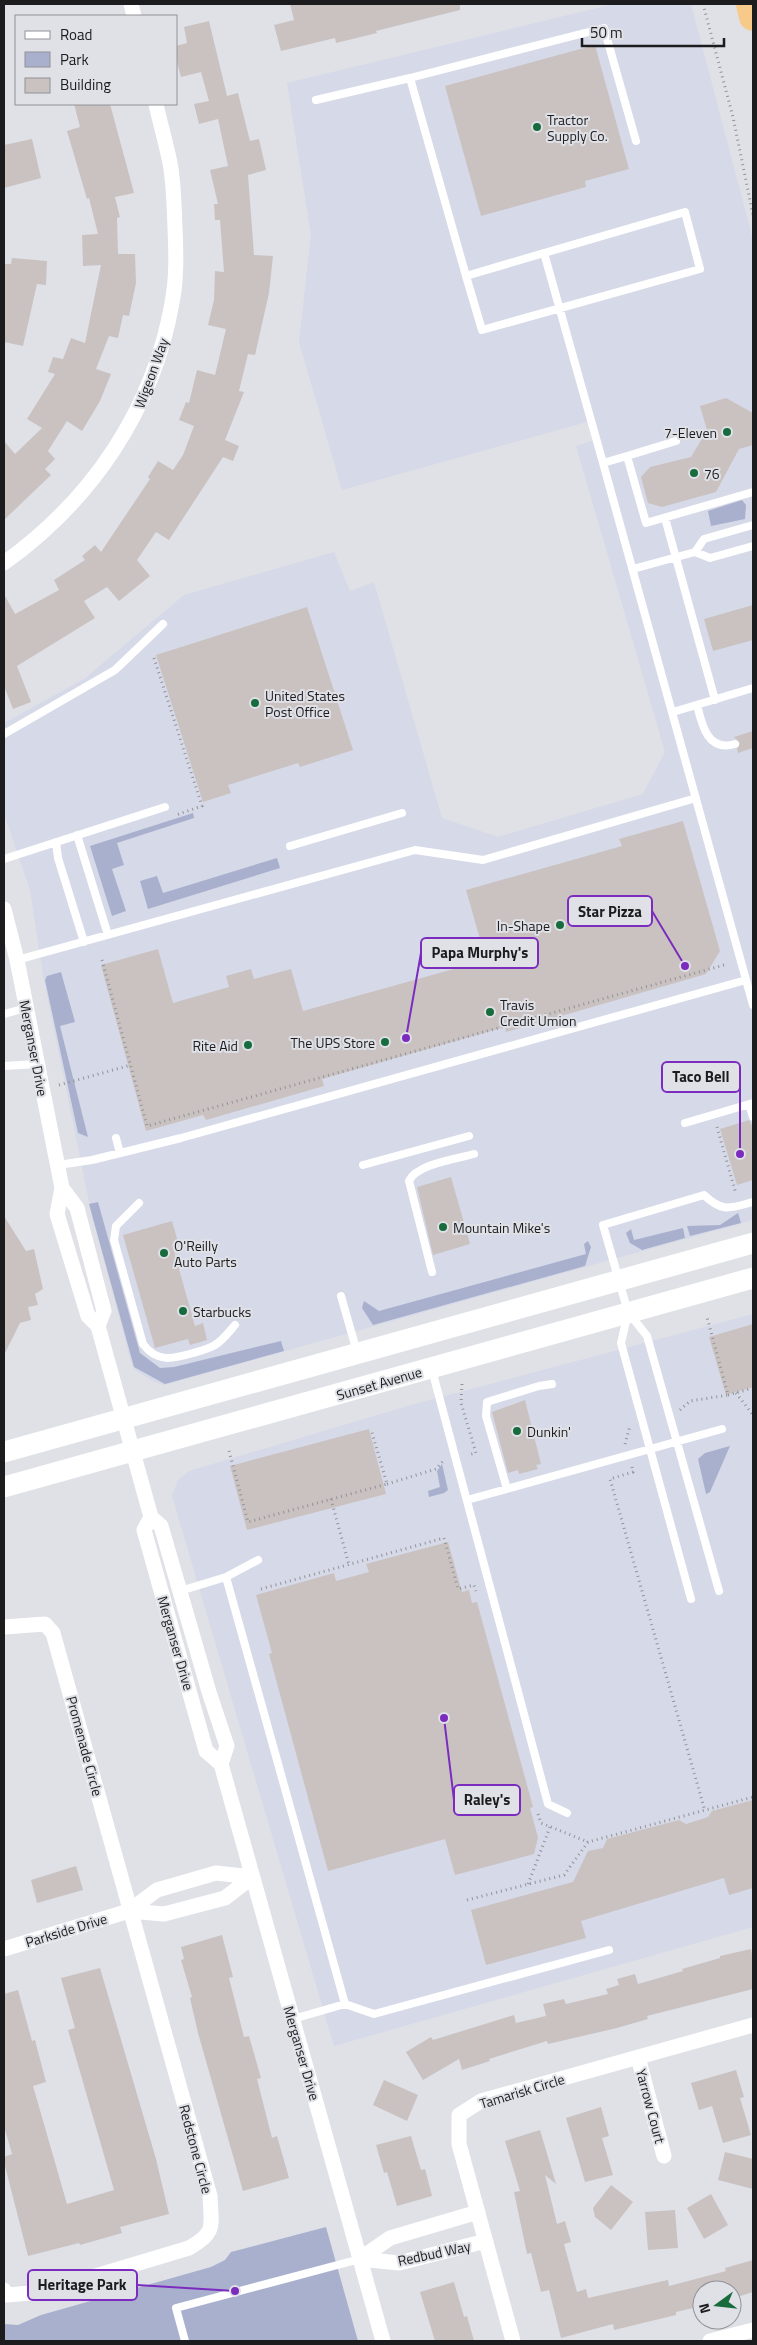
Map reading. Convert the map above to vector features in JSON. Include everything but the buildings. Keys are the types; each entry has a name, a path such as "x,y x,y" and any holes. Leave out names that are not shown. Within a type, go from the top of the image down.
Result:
{"highway":[{"path":"750,4 753,17"}],"main road":[{"path":"4,1452 358,1354 618,1279 753,1243"},
{"name":"Sunset Avenue","path":"4,1487 753,1278"}],"street":[{"name":"Wigeon Way","path":"4,562 63,515 86,489 134,418 160,354 172,302 176,264 170,164 156,105"},
{"name":"Merganser Drive","path":"4,909 17,960 62,1188 56,1214 88,1316 98,1326 151,1517 161,1526 209,1692 227,1746 221,1764"},
{"name":"Merganser Drive","path":"62,1188 77,1208 104,1311 98,1326"},
{"name":"Merganser Drive","path":"151,1517 144,1530 203,1742 206,1751 221,1764 383,2341"},
{"name":"Promenade Circle","path":"4,1627 45,1624 54,1633 129,1911"},
{"name":"Parkside Drive","path":"4,1949 129,1911 157,1890 216,1873 252,1877"},
{"name":"Parkside Drive","path":"129,1911 164,1914 225,1898 252,1877"},
{"name":"Redstone Circle","path":"4,2290 7,2295 42,2292 189,2248 206,2238 211,2229 210,2196 129,1911"},
{"name":"Tamarisk Circle","path":"513,2341 459,2144 459,2115 481,2101 753,2025"},
{"name":"Yarrow Court","path":"638,2058 664,2156"},
{"name":"Redbud Way","path":"360,2258 390,2238 478,2212"},
{"name":"Redbud Way","path":"360,2258 399,2263 486,2242"},
{"path":"710,2341 753,2330"}],"lane":[{"path":"316,100 604,28 636,142"},
{"path":"410,78 466,276 482,330 700,269 685,212 466,276"},
{"path":"544,253 753,1005"},
{"path":"603,463 676,442"},
{"path":"627,456 646,523 753,492"},
{"path":"665,518 715,700"},
{"path":"695,552 704,539 753,525"},
{"path":"633,568 695,552 710,558 753,546"},
{"path":"4,734 115,670 162,624"},
{"path":"673,712 753,688"},
{"path":"697,705 702,727 707,737 723,746 736,744"},
{"path":"17,960 415,850 483,860 696,798"},
{"path":"4,859 165,807"},
{"path":"290,846 402,813"},
{"path":"77,835 108,935"},
{"path":"56,842 58,858 84,942"},
{"path":"58,1165 120,1153 181,1138 746,980"},
{"path":"4,1014 26,1008"},
{"path":"4,1066 37,1064"},
{"path":"685,1123 751,1104 753,1117"},
{"path":"363,1165 469,1136"},
{"path":"116,1138 120,1153"},
{"path":"432,1272 409,1181 412,1174 421,1169 474,1154"},
{"path":"720,1591 647,1336 628,1312 603,1225 704,1195 720,1207 727,1209 753,1202"},
{"path":"139,1203 116,1226 114,1240 143,1344 149,1352 156,1357 164,1359 172,1359 190,1354 215,1345 235,1325"},
{"path":"341,1296 358,1354"},
{"path":"628,1312 621,1343 691,1599"},
{"path":"431,1368 548,1804 567,1813"},
{"path":"507,1489 486,1416 487,1402 539,1386 552,1384"},
{"path":"467,1500 722,1429"},
{"path":"180,1591 226,1578 258,1560"},
{"path":"226,1578 345,2004"},
{"path":"293,2019 345,2004 374,2014 609,1950"},
{"path":"185,2341 176,2308 360,2258"}],"path":[{"path":"703,4 733,117 753,215"},
{"path":"154,658 202,806 166,818"},
{"path":"102,960 148,1126 724,965"},
{"path":"60,1085 131,1066"},
{"path":"717,1127 739,1206"},
{"path":"728,1395 753,1388"},
{"path":"736,1393 753,1416"},
{"path":"229,1451 248,1522 387,1484 371,1428"},
{"path":"331,1499 349,1564"},
{"path":"261,1590 444,1538 458,1589 474,1585 476,1594"},
{"path":"536,1804 541,1823 588,1842 753,1797"},
{"path":"528,1884 550,1827"},
{"path":"467,1900 564,1875 588,1842"}],"shaded area":[{"path":"614,4 691,4 753,240 753,1220 163,1385 135,1370 132,1365 92,1216 43,975 30,890 4,814 4,723 84,679 184,595 334,552 350,591 374,582 442,818 498,837 643,794 665,752 576,446 598,439 594,420 342,490 299,342 311,235 287,83"},
{"path":"753,1314 753,1927 334,2046 172,1496 178,1480 189,1471 411,1405"}],"green space":[{"path":"742,500 746,505 745,519 711,526 708,511"},
{"path":"193,813 194,818 117,843 124,865 112,869 126,911 112,916 90,846"},
{"path":"277,858 280,868 148,909 140,881 157,876 163,893"},
{"path":"61,972 75,1022 60,1026 88,1137 78,1133 45,980 47,976"},
{"path":"98,1202 140,1353 160,1368 174,1367 281,1341 284,1351 165,1384 134,1367 89,1204"},
{"path":"738,1213 741,1223 690,1236 687,1226 720,1225"},
{"path":"683,1228 685,1238 642,1250 630,1243 626,1233 631,1229 634,1240"},
{"path":"588,1241 591,1247 585,1266 373,1325 362,1308 364,1301 379,1311 586,1254 584,1244"},
{"path":"730,1446 710,1492 706,1494 698,1459 705,1453"},
{"path":"442,1464 448,1490 429,1497 428,1491 440,1487 437,1471"},
{"path":"326,2227 358,2341 4,2341 4,2324 18,2325 41,2315 211,2267 225,2260 231,2252"}],"place":[{"name":"Tractor Supply Co.","path":"537,127"},
{"name":"7-Eleven","path":"727,432"},
{"name":"76","path":"694,473"},
{"name":"United States Post Office","path":"255,703"},
{"name":"In-Shape","path":"560,925"},
{"name":"Star Pizza","path":"685,966"},
{"name":"Travis Credit Umion","path":"490,1012"},
{"name":"Papa Murphy's","path":"406,1038"},
{"name":"The UPS Store","path":"385,1042"},
{"name":"Rite Aid","path":"248,1045"},
{"name":"Taco Bell","path":"740,1154"},
{"name":"Mountain Mike's","path":"443,1227"},
{"name":"O'Reilly Auto Parts","path":"164,1253"},
{"name":"Starbucks","path":"183,1311"},
{"name":"Dunkin'","path":"517,1431"},
{"name":"Raley's","path":"444,1718"},
{"name":"Heritage Park","path":"235,2291"}]}
